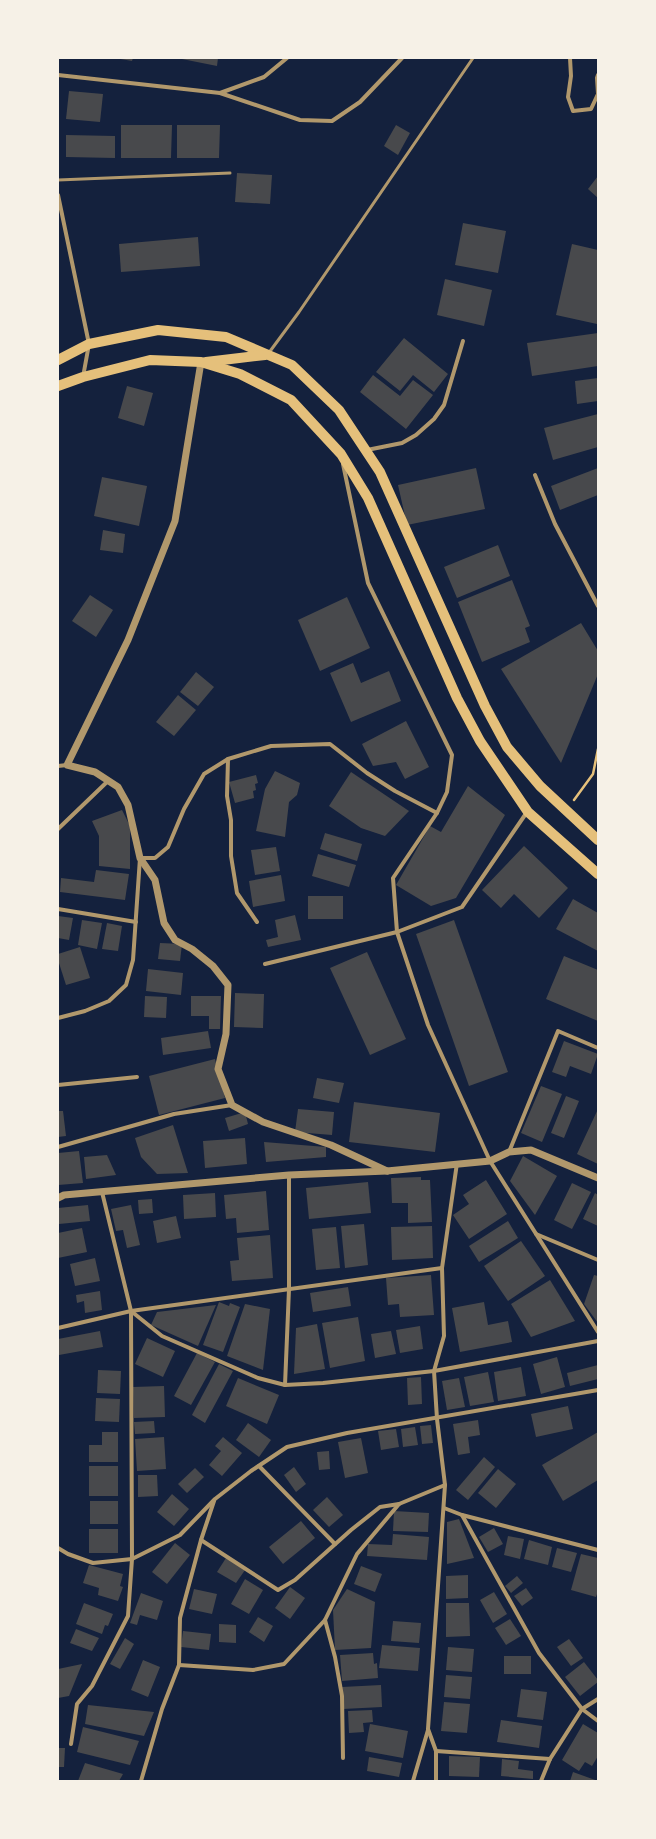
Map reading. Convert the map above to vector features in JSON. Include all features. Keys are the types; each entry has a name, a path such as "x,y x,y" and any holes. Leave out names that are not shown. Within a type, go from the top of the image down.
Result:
{"main road":[{"path":"58,360 89,344 158,330 226,337 292,365 340,410 380,472 485,706 506,747 540,786 598,840"},
{"path":"58,386 83,377 150,360 200,362 267,354"},
{"path":"200,362 240,374 291,400 341,454 368,498 457,698 480,741 528,812 598,874"}],"street":[{"path":"220,93 264,77 287,58"},
{"path":"58,75 220,93 300,120 332,121 360,102 402,58"},
{"path":"570,58 571,76 568,98 573,111 590,110 598,94 598,75"},
{"path":"58,195 89,344 83,377"},
{"path":"366,450 402,443 416,435 434,420 444,405 462,342"},
{"path":"67,765 128,640 175,521 200,362"},
{"path":"341,454 368,583 452,755 447,792 437,813 394,878 397,932 428,1025 490,1160 598,1332"},
{"path":"535,475 555,524 598,606"},
{"path":"140,858 155,858 168,847 184,809 204,774 228,759 271,746 330,744 367,773 395,791 437,813"},
{"path":"228,759 228,796 231,820 232,864 237,893 257,922"},
{"path":"58,766 67,765 95,772 118,787 128,805 140,858 133,960 126,985 109,1001 85,1011 58,1018"},
{"path":"58,829 108,781"},
{"path":"265,964 397,932 462,907 528,812"},
{"path":"140,858 155,880 164,923 175,940 192,949 208,962 228,985 226,1034 218,1069 232,1105"},
{"path":"58,909 136,922"},
{"path":"509,1152 558,1031 598,1048"},
{"path":"58,1085 137,1077"},
{"path":"58,1147 174,1114 232,1105 263,1122 331,1145 387,1171"},
{"path":"58,1198 64,1195 289,1175 387,1171 457,1164 490,1160 509,1152 531,1150 598,1178"},
{"path":"413,1781 428,1729 444,1508 445,1485 437,1419 434,1371 444,1336 442,1268 457,1164"},
{"path":"285,1385 289,1289 289,1175"},
{"path":"71,1744 77,1704 92,1686 128,1616 132,1559 130,1311 102,1192"},
{"path":"536,1234 598,1260"},
{"path":"58,1328 130,1311 442,1268"},
{"path":"130,1311 162,1336 258,1378 285,1385 323,1383 434,1371 598,1341"},
{"path":"58,1548 68,1554 93,1564 132,1559 180,1536 215,1499 259,1466 287,1448 347,1433 437,1419 598,1390"},
{"path":"259,1466 335,1544"},
{"path":"201,1540 278,1590 295,1580 335,1544 380,1507 399,1504 445,1485"},
{"path":"141,1781 162,1709 179,1665 180,1618 201,1540 215,1499"},
{"path":"179,1665 253,1670 284,1664 325,1620 357,1554 399,1504"},
{"path":"444,1508 462,1515 598,1550"},
{"path":"462,1515 539,1653 582,1709 598,1721"},
{"path":"325,1620 335,1657 342,1696 343,1758"},
{"path":"541,1781 550,1759 582,1709 598,1699"},
{"path":"428,1729 436,1750 436,1781"},
{"path":"436,1750 550,1759"}],"lane":[{"path":"267,354 299,312 474,58"},
{"path":"58,180 230,173"}],"path":[{"path":"566,810 593,774 598,749"}],"building":[{"path":"115,58 133,58 132,61"},
{"path":"177,58 218,58 217,66"},
{"path":"69,91 103,94 100,122 66,119"},
{"path":"121,125 172,125 171,158 121,158"},
{"path":"177,125 220,125 219,158 177,158"},
{"path":"396,125 410,133 398,155 384,146"},
{"path":"66,135 115,136 115,158 66,157"},
{"path":"237,173 272,175 270,204 235,202"},
{"path":"598,176 598,198 588,189"},
{"path":"463,223 506,231 498,273 455,265"},
{"path":"198,237 200,266 121,272 119,244"},
{"path":"572,244 598,250 597,324 556,315"},
{"path":"445,279 492,290 484,326 437,315"},
{"path":"598,333 598,366 532,376 527,343"},
{"path":"404,338 448,374 434,392 413,375 400,391 376,372"},
{"path":"373,375 400,396 413,380 433,395 406,429 360,392"},
{"path":"598,378 598,401 577,404 575,381"},
{"path":"127,386 153,393 144,426 118,418"},
{"path":"598,414 598,447 553,460 544,428"},
{"path":"476,468 485,509 407,525 398,485"},
{"path":"598,468 598,495 560,510 551,486"},
{"path":"102,477 147,486 139,526 94,516"},
{"path":"103,530 125,534 123,553 100,550"},
{"path":"498,545 510,576 457,598 444,567"},
{"path":"512,580 530,626 525,628 530,642 482,662 458,602"},
{"path":"90,595 113,610 96,637 72,621"},
{"path":"347,597 370,648 320,671 298,620"},
{"path":"581,623 598,651 598,674 561,763 501,669"},
{"path":"353,663 361,683 389,671 401,701 351,722 330,673"},
{"path":"196,672 214,687 198,706 180,692"},
{"path":"178,695 196,710 174,736 156,722"},
{"path":"406,721 429,767 405,779 396,762 373,766 362,744"},
{"path":"275,771 300,783 297,795 289,802 285,837 256,831 265,789"},
{"path":"351,772 409,811 385,836 361,828 329,806"},
{"path":"256,775 258,783 255,784 256,790 253,791 254,798 235,803 229,782"},
{"path":"468,786 505,815 456,898 431,906 396,885 430,826 441,832"},
{"path":"122,810 130,826 130,869 99,866 99,836 92,821"},
{"path":"325,833 362,844 357,861 320,849"},
{"path":"524,846 568,888 539,918 514,894 501,908 482,890"},
{"path":"276,847 280,871 255,875 251,850"},
{"path":"318,854 356,865 349,887 312,876"},
{"path":"96,870 129,874 125,900 60,892 61,878 94,882"},
{"path":"281,875 285,901 253,907 249,881"},
{"path":"308,896 343,896 343,919 308,919"},
{"path":"573,899 598,913 598,951 556,929"},
{"path":"295,915 301,940 268,947 266,940 278,937 275,920"},
{"path":"58,916 73,918 69,940 58,938"},
{"path":"82,920 102,923 97,949 78,945"},
{"path":"454,920 508,1072 469,1086 416,934"},
{"path":"107,923 122,926 118,951 102,949"},
{"path":"160,943 182,944 180,961 158,959"},
{"path":"80,947 90,978 66,985 58,960 58,954"},
{"path":"367,952 406,1039 370,1055 330,968"},
{"path":"564,956 598,970 598,1021 546,999"},
{"path":"148,969 183,973 181,995 146,991"},
{"path":"235,993 264,994 263,1028 234,1027"},
{"path":"145,996 167,997 166,1018 144,1017"},
{"path":"191,996 221,996 220,1029 209,1029 209,1016 191,1016"},
{"path":"208,1031 211,1048 163,1055 161,1038"},
{"path":"564,1041 598,1054 591,1074 570,1066 566,1077 552,1072"},
{"path":"215,1059 225,1098 159,1115 149,1076"},
{"path":"317,1078 344,1083 339,1103 313,1098"},
{"path":"541,1086 562,1094 542,1142 521,1133"},
{"path":"566,1096 579,1101 564,1138 551,1133"},
{"path":"354,1102 440,1113 435,1152 349,1142"},
{"path":"298,1109 334,1112 332,1135 295,1132"},
{"path":"598,1109 598,1164 577,1154"},
{"path":"58,1111 63,1111 66,1136 58,1137"},
{"path":"245,1112 248,1124 229,1131 225,1118"},
{"path":"173,1125 188,1173 157,1174 141,1157 135,1138"},
{"path":"245,1138 247,1164 205,1168 203,1141"},
{"path":"264,1142 326,1147 326,1157 266,1162"},
{"path":"79,1151 83,1183 58,1185 58,1153"},
{"path":"107,1155 116,1175 86,1179 84,1157"},
{"path":"523,1156 557,1176 535,1215 510,1181"},
{"path":"421,1177 421,1180 430,1180 432,1222 408,1223 408,1203 392,1203 391,1178"},
{"path":"486,1180 507,1214 469,1239 453,1215 469,1204 463,1195"},
{"path":"368,1182 371,1213 309,1219 306,1188"},
{"path":"572,1183 591,1192 572,1229 554,1220"},
{"path":"266,1191 269,1230 237,1233 236,1218 226,1219 224,1195"},
{"path":"215,1193 216,1217 184,1219 183,1195"},
{"path":"595,1193 598,1195 598,1226 583,1219"},
{"path":"152,1199 153,1213 139,1214 138,1200"},
{"path":"88,1205 90,1221 59,1224 58,1208"},
{"path":"131,1205 140,1245 127,1248 123,1230 116,1231 111,1209"},
{"path":"176,1216 181,1238 157,1243 153,1221"},
{"path":"508,1221 518,1238 479,1262 469,1246"},
{"path":"364,1224 368,1265 345,1268 341,1226"},
{"path":"432,1226 433,1258 392,1260 391,1227"},
{"path":"336,1227 340,1268 316,1270 312,1229"},
{"path":"82,1228 87,1252 58,1258 58,1233"},
{"path":"270,1235 273,1278 232,1281 230,1261 239,1260 237,1238"},
{"path":"521,1241 545,1276 508,1301 484,1266"},
{"path":"95,1258 100,1281 75,1286 70,1264"},
{"path":"431,1275 434,1315 400,1317 399,1304 388,1305 386,1278"},
{"path":"594,1275 598,1276 598,1323 584,1304"},
{"path":"550,1280 575,1321 531,1337 511,1304"},
{"path":"348,1287 351,1306 313,1312 310,1293"},
{"path":"100,1291 102,1310 85,1313 84,1301 77,1303 76,1295"},
{"path":"219,1302 229,1306 230,1303 240,1307 223,1352 203,1345"},
{"path":"484,1302 488,1325 508,1321 512,1342 460,1352 452,1308"},
{"path":"245,1304 270,1309 263,1370 227,1356"},
{"path":"216,1305 198,1346 151,1325 157,1312"},
{"path":"358,1317 365,1361 330,1368 322,1323"},
{"path":"317,1324 325,1369 294,1374 296,1328"},
{"path":"420,1326 423,1349 400,1353 396,1330"},
{"path":"100,1331 103,1347 59,1355 58,1339"},
{"path":"391,1331 396,1354 375,1358 371,1334"},
{"path":"147,1338 175,1351 163,1377 135,1364"},
{"path":"197,1353 215,1362 191,1405 174,1396"},
{"path":"557,1357 565,1387 541,1394 533,1364"},
{"path":"219,1364 233,1371 205,1423 192,1415"},
{"path":"598,1365 598,1379 570,1386 567,1373"},
{"path":"521,1367 526,1396 498,1401 494,1372"},
{"path":"98,1370 121,1371 120,1394 97,1393"},
{"path":"488,1372 494,1402 470,1406 464,1377"},
{"path":"421,1377 422,1404 408,1405 407,1378"},
{"path":"238,1378 279,1395 267,1424 226,1406"},
{"path":"459,1378 465,1407 447,1410 442,1381"},
{"path":"164,1386 165,1417 134,1418 133,1387"},
{"path":"96,1398 120,1399 119,1422 95,1421"},
{"path":"568,1406 573,1429 536,1437 531,1414"},
{"path":"478,1420 480,1435 468,1437 470,1453 458,1455 453,1424"},
{"path":"154,1421 155,1433 135,1434 134,1422"},
{"path":"248,1423 271,1440 259,1457 236,1440"},
{"path":"431,1425 433,1443 422,1444 420,1426"},
{"path":"415,1427 418,1445 403,1447 401,1429"},
{"path":"396,1429 399,1447 381,1450 378,1431"},
{"path":"102,1432 118,1432 118,1462 89,1462 89,1445 102,1445"},
{"path":"598,1432 598,1480 563,1501 542,1465"},
{"path":"164,1437 166,1469 137,1471 135,1439"},
{"path":"223,1437 242,1453 222,1476 209,1465 221,1451 215,1446"},
{"path":"361,1438 368,1473 345,1478 338,1442"},
{"path":"329,1451 330,1469 319,1470 317,1452"},
{"path":"484,1457 495,1467 468,1500 456,1490"},
{"path":"89,1466 118,1466 118,1496 89,1496"},
{"path":"294,1467 306,1484 296,1492 284,1475"},
{"path":"195,1468 204,1477 187,1493 178,1484"},
{"path":"498,1469 516,1484 496,1508 478,1493"},
{"path":"138,1475 157,1475 158,1496 138,1497"},
{"path":"172,1494 189,1509 174,1526 157,1512"},
{"path":"327,1497 343,1515 329,1527 313,1510"},
{"path":"90,1501 118,1501 118,1524 90,1524"},
{"path":"394,1511 429,1513 428,1532 393,1531"},
{"path":"459,1519 474,1558 447,1564 447,1522"},
{"path":"301,1521 315,1538 283,1564 269,1547"},
{"path":"494,1528 503,1544 488,1552 479,1537"},
{"path":"89,1529 118,1529 118,1553 89,1553"},
{"path":"393,1534 429,1537 427,1560 367,1556 368,1544 392,1545"},
{"path":"508,1536 524,1539 520,1559 504,1555"},
{"path":"529,1540 552,1547 548,1565 524,1559"},
{"path":"175,1543 190,1555 167,1584 152,1572"},
{"path":"557,1548 577,1553 571,1572 552,1567"},
{"path":"581,1554 598,1558 598,1591 596,1597 571,1590"},
{"path":"226,1558 245,1570 236,1583 217,1572"},
{"path":"89,1565 123,1574 120,1586 123,1587 118,1601 98,1595 99,1588 83,1583"},
{"path":"361,1566 382,1574 375,1592 354,1584"},
{"path":"468,1575 468,1598 446,1599 446,1576"},
{"path":"517,1576 523,1583 511,1593 505,1586"},
{"path":"245,1579 263,1590 249,1614 231,1604"},
{"path":"290,1587 305,1598 290,1619 275,1608"},
{"path":"526,1588 533,1598 522,1606 514,1596"},
{"path":"194,1589 217,1594 212,1614 189,1609"},
{"path":"347,1589 375,1602 371,1648 335,1650 333,1610"},
{"path":"494,1592 507,1614 493,1623 480,1600"},
{"path":"141,1593 163,1601 157,1620 140,1615 137,1625 130,1623"},
{"path":"84,1603 113,1614 108,1626 105,1625 102,1634 76,1624"},
{"path":"446,1603 469,1603 470,1636 446,1637"},
{"path":"258,1617 273,1626 264,1642 249,1632"},
{"path":"510,1619 521,1636 506,1645 495,1628"},
{"path":"393,1621 421,1623 419,1643 391,1641"},
{"path":"219,1624 236,1625 236,1643 219,1642"},
{"path":"76,1629 99,1638 92,1651 70,1643"},
{"path":"183,1631 211,1634 209,1650 181,1647"},
{"path":"125,1638 134,1644 120,1669 110,1664"},
{"path":"569,1639 583,1658 571,1666 557,1647"},
{"path":"382,1645 420,1648 418,1671 379,1668"},
{"path":"448,1647 474,1649 472,1672 446,1670"},
{"path":"373,1653 374,1664 377,1663 378,1678 342,1681 340,1655"},
{"path":"504,1656 531,1656 531,1674 504,1674"},
{"path":"143,1660 160,1667 148,1697 131,1690"},
{"path":"584,1662 598,1682 580,1696 565,1677"},
{"path":"82,1664 69,1696 58,1698 58,1669"},
{"path":"446,1675 472,1677 470,1699 444,1697"},
{"path":"381,1685 382,1707 343,1709 342,1687"},
{"path":"521,1689 547,1692 543,1720 517,1717"},
{"path":"444,1702 470,1704 467,1733 441,1731"},
{"path":"88,1705 154,1712 144,1736 85,1724"},
{"path":"372,1710 373,1722 363,1723 364,1732 349,1733 348,1711"},
{"path":"501,1720 542,1726 539,1748 497,1742"},
{"path":"370,1724 408,1731 403,1758 365,1751"},
{"path":"583,1724 598,1733 598,1756 592,1766 585,1762 579,1771 562,1760"},
{"path":"83,1727 139,1741 130,1765 77,1752"},
{"path":"58,1748 65,1748 64,1767 58,1767"},
{"path":"449,1756 480,1757 479,1777 449,1776"},
{"path":"369,1757 402,1763 399,1777 367,1771"},
{"path":"502,1759 519,1761 518,1769 533,1771 533,1779 501,1776"},
{"path":"85,1763 123,1774 119,1781 78,1781"},
{"path":"573,1772 598,1781 570,1781"}]}
